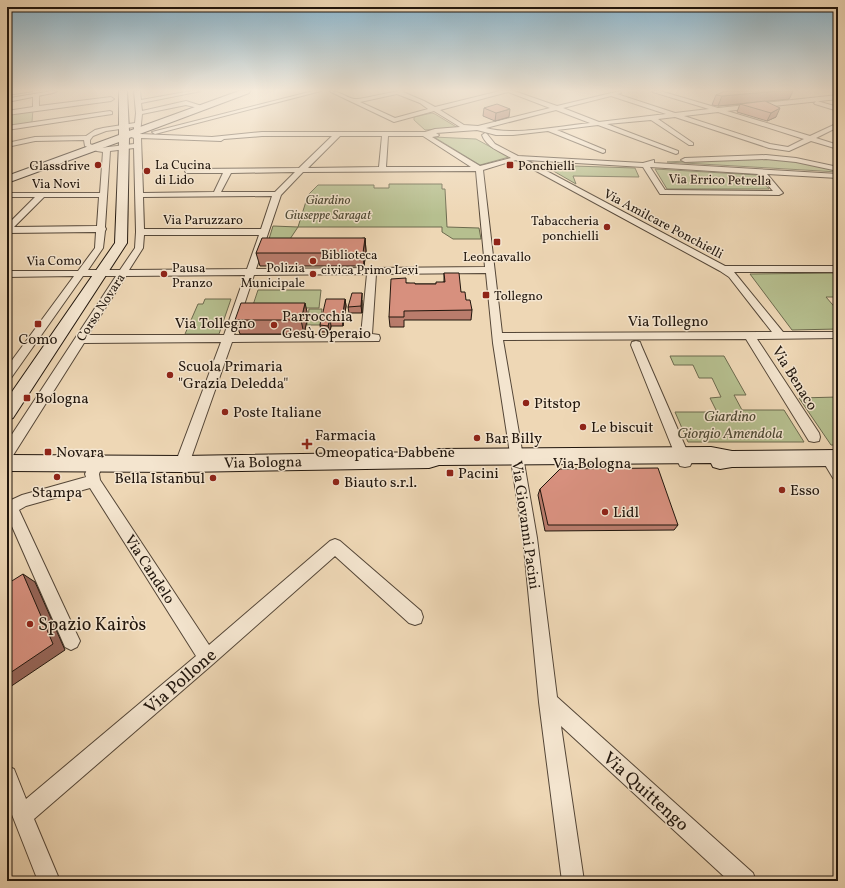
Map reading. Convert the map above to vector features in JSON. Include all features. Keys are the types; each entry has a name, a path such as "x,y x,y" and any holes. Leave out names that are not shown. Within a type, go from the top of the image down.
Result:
{"main road":[{"name":"Corso Novara","path":"7,413 121,243 124,132"},
{"path":"7,180 134,132"},
{"name":"Via Bologna","path":"7,463 94,472 182,464 430,460 439,464 518,460 684,459 714,462 732,459 833,458"}],"street":[{"path":"7,145 32,132"},
{"path":"45,132 86,138 98,132"},
{"name":"Corso Novara","path":"7,453 139,248 140,195 138,132"},
{"path":"146,132 165,136 259,142"},
{"path":"214,138 264,134 425,134 463,132"},
{"path":"479,132 502,135 518,132"},
{"path":"557,132 603,151"},
{"path":"625,132 676,152"},
{"path":"674,132 691,144"},
{"path":"729,132 769,146 784,149 789,149 824,132"},
{"path":"790,132 838,147"},
{"path":"486,133 513,133"},
{"path":"486,133 486,138 493,145 502,135"},
{"path":"182,464 278,194 338,134"},
{"path":"382,170 385,134"},
{"path":"425,134 479,169"},
{"path":"86,138 87,145 90,149 107,150 138,146 165,136"},
{"path":"377,142 385,142"},
{"name":"Via Amilcare Ponchielli","path":"493,145 723,269 732,275 780,335"},
{"path":"107,150 102,229 95,264 96,267 110,277 110,292"},
{"path":"646,164 657,161 757,156 789,159 838,169"},
{"path":"189,171 479,169 517,158"},
{"name":"Via Errico Petrella","path":"517,158 541,158 838,176"},
{"path":"530,165 531,162 541,158"},
{"name":"Via Errico Petrella","path":"646,164 663,192 779,192 760,171"},
{"name":"Via Giovanni Pacini","path":"479,169 498,337 530,538 548,702 573,881"},
{"path":"216,195 228,171"},
{"path":"140,195 278,194"},
{"name":"Via Novi","path":"7,195 104,195"},
{"path":"7,230 42,195"},
{"path":"7,230 102,229"},
{"name":"Via Paruzzaro","path":"140,232 265,232"},
{"path":"7,375 99,248"},
{"path":"723,269 838,269"},
{"name":"Via Como","path":"7,274 102,272 490,270"},
{"name":"Via Tollegno","path":"80,339 370,338 372,271"},
{"name":"Via Benaco","path":"749,335 814,437"},
{"name":"Via Tollegno","path":"498,337 838,335"},
{"path":"636,345 684,459"},
{"path":"833,458 838,474"},
{"name":"Via Bologna","path":"9,508 22,501 94,472"},
{"name":"Via Candelo","path":"94,472 207,658"},
{"path":"9,508 71,641"},
{"name":"Via Pollone","path":"23,815 207,658 335,546 415,617"},
{"name":"Via Quittengo","path":"548,702 745,881"},
{"path":"7,776 49,881"}],"green space":[{"path":"434,137 476,139 509,157 480,165"},
{"path":"742,158 789,160 838,170 838,172 667,162"},
{"path":"543,165 635,168 639,177 573,176 576,184"},
{"path":"655,169 757,175 769,189 667,189"},
{"name":"Giardino Giuseppe Saragat","path":"389,184 442,184 442,189 445,189 447,227 479,228 481,239 453,239 442,232 442,227 298,227 308,195 318,185 374,185 374,188 389,188"},
{"path":"273,226 298,227 290,239 269,239"},
{"path":"838,273 838,297 826,297 838,311 838,329 792,330 750,274"},
{"path":"258,290 321,290 319,308 252,308"},
{"path":"205,299 231,299 219,334 185,334 198,304 203,304"},
{"path":"309,309 322,309 320,325 307,325"},
{"name":"Giardino Giorgio Amendola","path":"670,356 724,356 746,395 734,395 742,410 784,410 804,442 688,442 675,412 717,412 710,398 721,397 712,378 699,378 693,365 674,365"},
{"path":"838,397 838,445 831,445 799,398"}],"building":[{"path":"262,238 365,238 363,253 256,253"},
{"path":"444,273 459,273 461,292 465,292 466,300 470,300 472,310 404,311 404,317 389,317 391,279 406,278 406,283 436,284 436,282 445,282"},
{"path":"352,293 362,293 361,306 348,307"},
{"path":"326,299 345,299 342,320 330,319 328,326 320,325"},
{"path":"241,303 305,303 301,320 235,320"},
{"name":"Lidl","path":"658,468 678,525 548,525 540,489 560,469"},
{"name":"Spazio Kairòs","path":"23,574 53,644 7,675 7,584"}],"place":[{"name":"Glassdrive","path":"98,165"},
{"name":"Ponchielli","path":"510,165"},
{"name":"La Cucina di Lido","path":"147,171"},
{"name":"Tabaccheria ponchielli","path":"607,227"},
{"name":"Leoncavallo","path":"497,242"},
{"name":"Biblioteca civica Primo Levi","path":"313,261"},
{"name":"Pausa Pranzo","path":"164,274"},
{"name":"Polizia Municipale","path":"313,274"},
{"name":"Tollegno","path":"486,295"},
{"name":"Como","path":"38,324"},
{"name":"Parrocchia Gesù Operaio","path":"274,325"},
{"name":"Scuola Primaria \"Grazia Deledda\"","path":"170,375"},
{"name":"Bologna","path":"27,398"},
{"name":"Pitstop","path":"526,403"},
{"name":"Poste Italiane","path":"225,412"},
{"name":"Le biscuit","path":"583,427"},
{"name":"Bar Billy","path":"477,438"},
{"name":"Farmacia Omeopatica Dabbene","path":"307,444"},
{"name":"Novara","path":"48,452"},
{"name":"Pacini","path":"450,473"},
{"name":"Stampa","path":"57,477"},
{"name":"Bella Istanbul","path":"213,478"},
{"name":"Biauto s.r.l.","path":"336,482"},
{"name":"Esso","path":"782,490"},
{"name":"Lidl","path":"605,512"},
{"name":"Spazio Kairòs","path":"30,624"}]}
